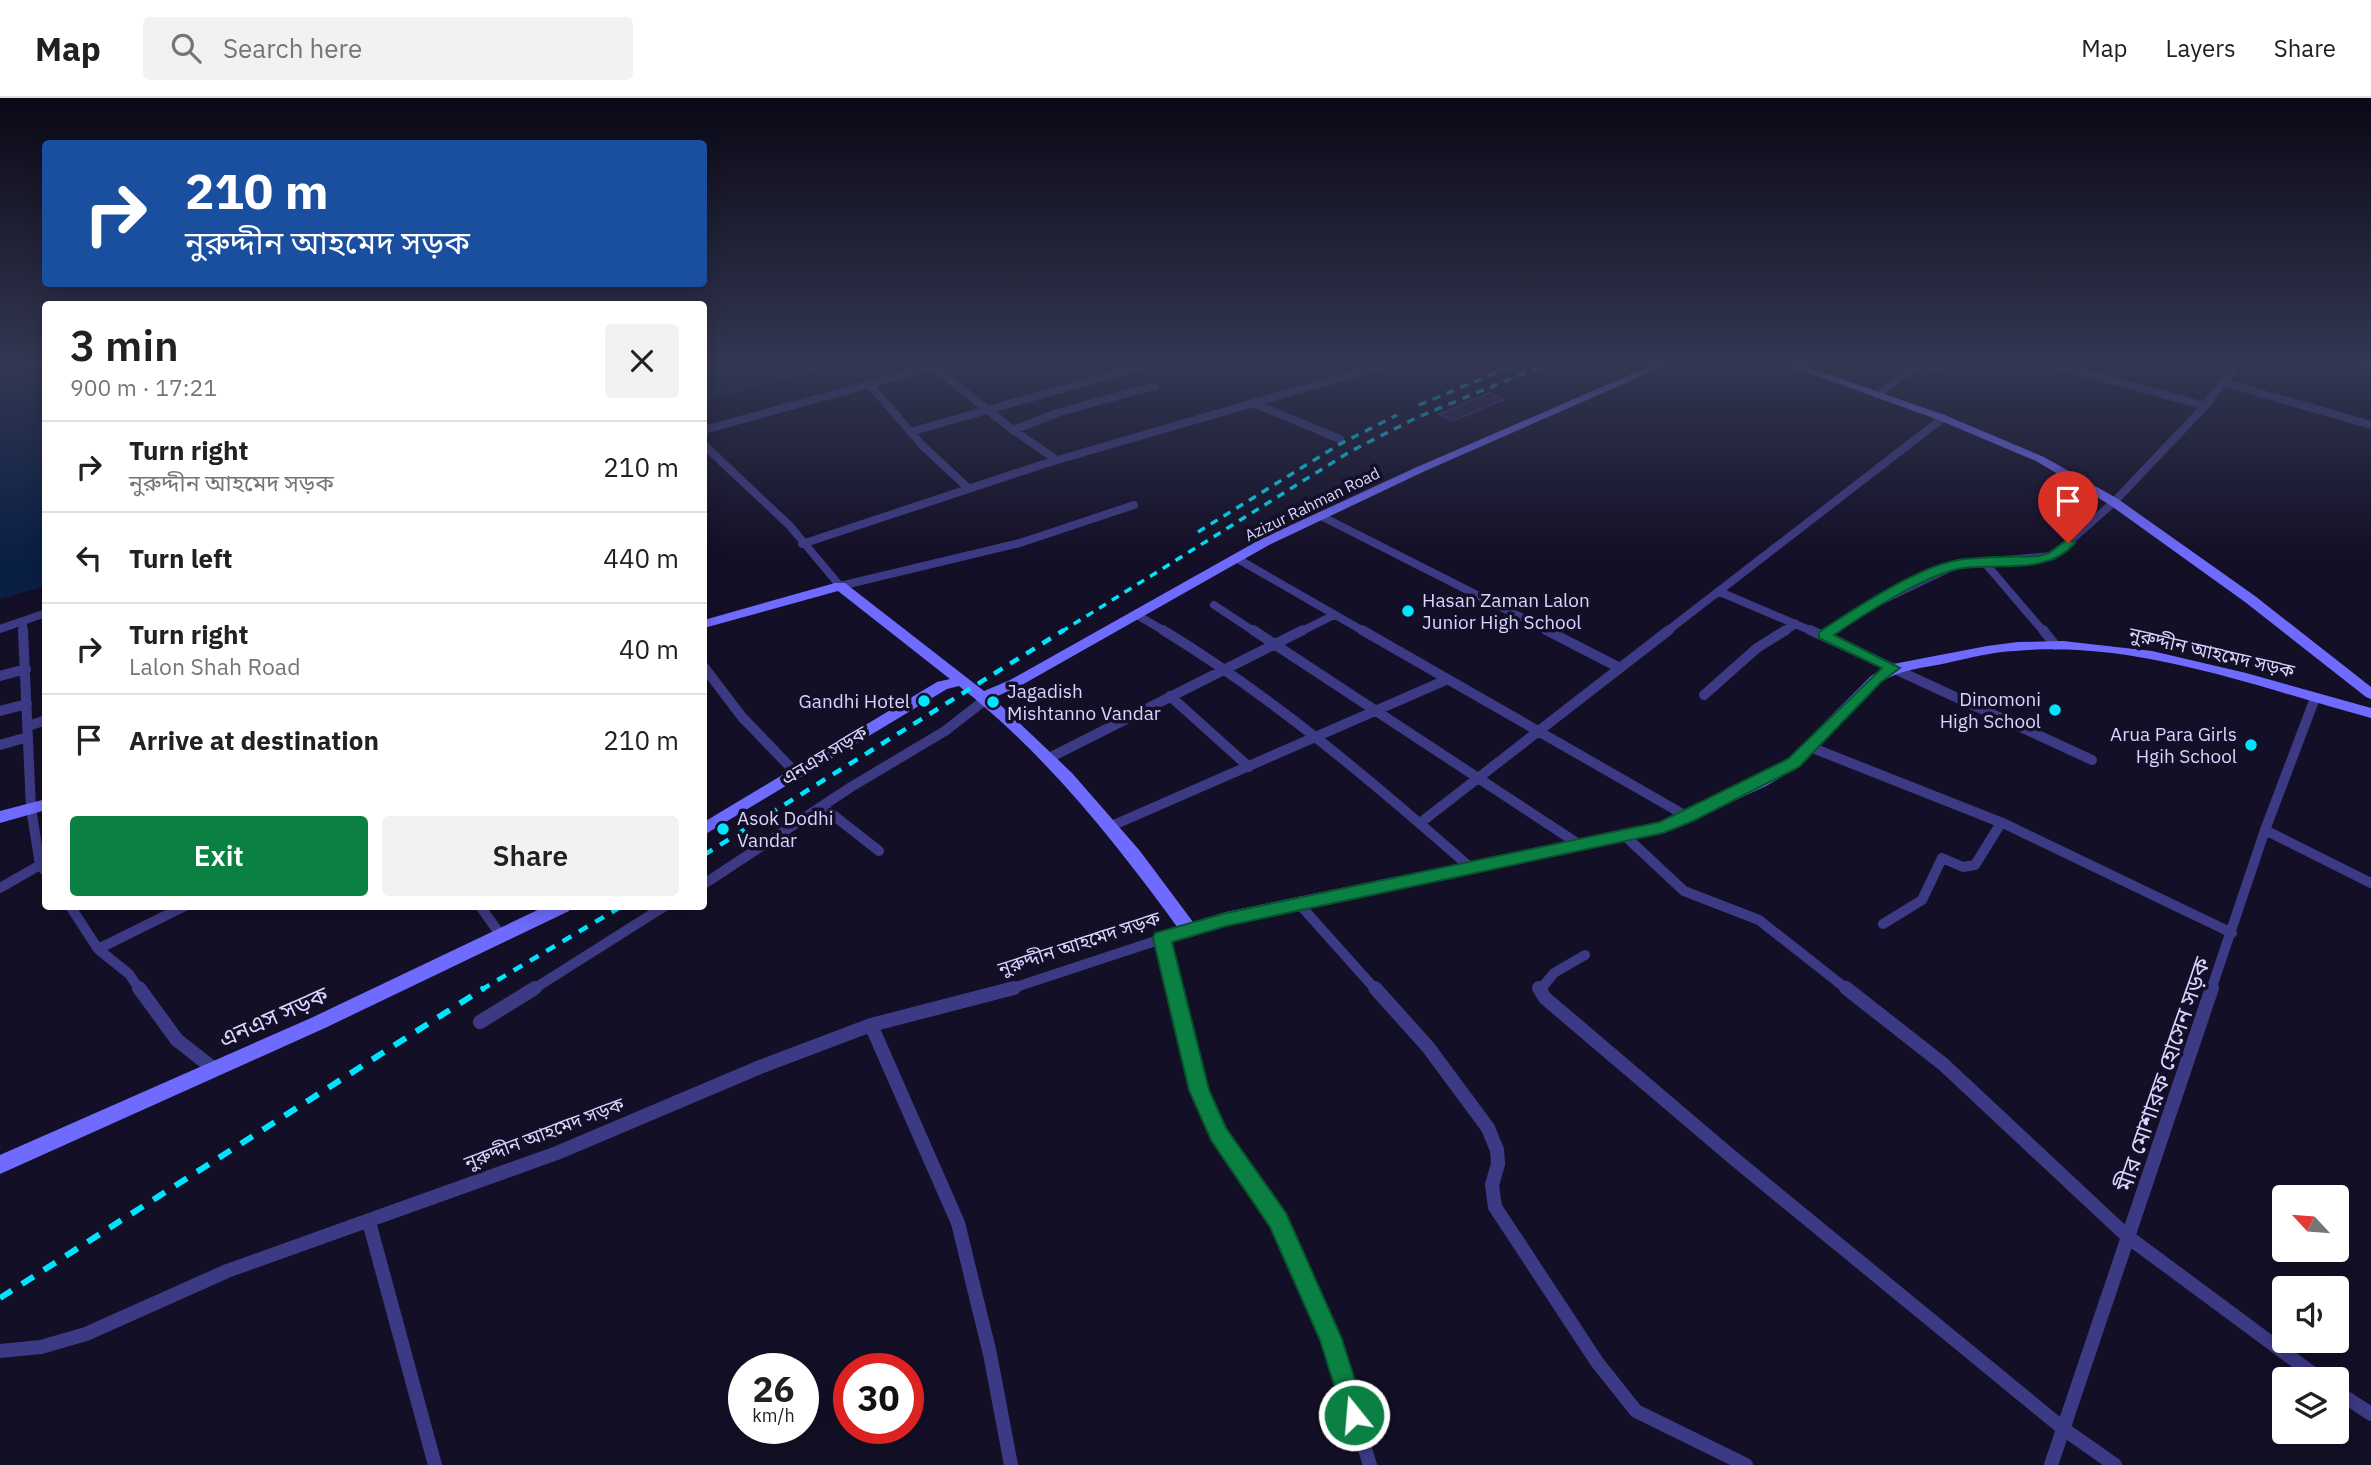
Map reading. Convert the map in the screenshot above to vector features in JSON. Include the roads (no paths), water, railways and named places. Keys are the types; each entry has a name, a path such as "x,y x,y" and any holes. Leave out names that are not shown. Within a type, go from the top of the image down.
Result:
{"main road":[{"name":"Azizur Rahman Road","path":"984,698 1236,558 1421,469 1519,427"},
{"path":"1964,427 2040,458 2114,502 2250,599 2371,694"},
{"path":"707,623 840,586 984,698 1047,759 1109,827 1189,930"},
{"name":"নুরুদ্দীন আহমেদ সড়ক","path":"1189,930 1226,919 1663,827 1760,782 1793,763 1876,679 1892,668 2016,646 2055,645 2149,654 2371,713"},
{"name":"এনএস সড়ক","path":"707,827 942,685 961,681"},
{"path":"0,817 38,806"},
{"name":"এনএস সড়ক","path":"0,1165 502,937 555,910"}],"street":[{"path":"906,427 969,489"},
{"path":"910,432 927,427"},
{"path":"1010,427 1057,460"},
{"path":"1013,430 1021,427"},
{"path":"802,544 1057,460 1171,427"},
{"path":"1311,427 1340,439"},
{"path":"1420,823 1932,427"},
{"path":"1824,635 1858,612 1931,574 1958,564 2053,556 2114,502 2185,427"},
{"path":"707,448 790,526 802,544 840,586 1020,542 1134,505"},
{"path":"1321,516 1620,668"},
{"path":"1236,558 1535,732 1688,817"},
{"path":"1985,563 2055,645"},
{"path":"1720,592 1824,635 1955,699 2092,760"},
{"path":"1214,605 1580,845"},
{"path":"0,629 42,615"},
{"path":"1137,615 1225,668 1420,823 1471,869"},
{"path":"1047,759 1273,643 1334,615"},
{"path":"23,622 28,731 42,856"},
{"path":"1704,695 1757,648 1796,624"},
{"path":"0,676 26,669"},
{"path":"1109,827 1446,680"},
{"path":"709,683 795,772"},
{"path":"1170,696 1249,767"},
{"path":"707,882 945,731 984,698"},
{"name":"মীর মোশারফ হোসেন সড়ক","path":"2051,1465 2265,831 2315,698"},
{"path":"0,711 27,704"},
{"path":"0,745 42,722"},
{"path":"1810,747 2001,823 2232,933"},
{"path":"823,807 879,851"},
{"path":"1883,924 1918,907 1933,885 1942,858 1963,867 1975,865 2001,823"},
{"path":"2265,831 2371,883"},
{"path":"1624,835 1684,891 1759,920 1943,1064 2128,1237 2304,1367"},
{"path":"0,888 42,868"},
{"path":"1300,905 1428,1047 1488,1128 1497,1150 1498,1164 1492,1185 1494,1208 1605,1372 1636,1411 1746,1465"},
{"path":"72,910 98,949 130,974 177,1040 214,1069"},
{"path":"98,949 177,910"},
{"path":"483,910 502,937"},
{"path":"480,1022 660,910"},
{"name":"নুরুদ্দীন আহমেদ সড়ক","path":"0,1351 41,1347 86,1335 227,1271 556,1153 760,1067 871,1025 1021,986 1189,930"},
{"path":"1162,938 1199,1090 1218,1133 1278,1220 1301,1269 1331,1339 1370,1465"},
{"path":"1585,956 1543,981 1539,988 1545,998 1742,1166 2065,1430 2115,1465"},
{"path":"871,1025 958,1223 990,1354 1011,1465"},
{"path":"369,1222 435,1465"},
{"path":"2349,1400 2371,1414"}],"water":[{"path":"0,427 42,427 42,587 0,599"}],"railway":[{"path":"1198,532 1340,444 1374,427"},
{"path":"1061,632 1351,451 1399,427"},
{"path":"707,853 1064,630"},
{"path":"481,990 615,910"},
{"path":"0,1298 484,988"}],"place":[{"name":"Hasan Zaman Lalon Junior High School","path":"1408,611"},
{"name":"Gandhi Hotel","path":"924,701"},
{"name":"Jagadish Mishtanno Vandar","path":"993,702"},
{"name":"Dinomoni High School","path":"2055,710"},
{"name":"Arua Para Girls Hgih School","path":"2251,745"},
{"name":"Asok Dodhi Vandar","path":"723,829"}]}
